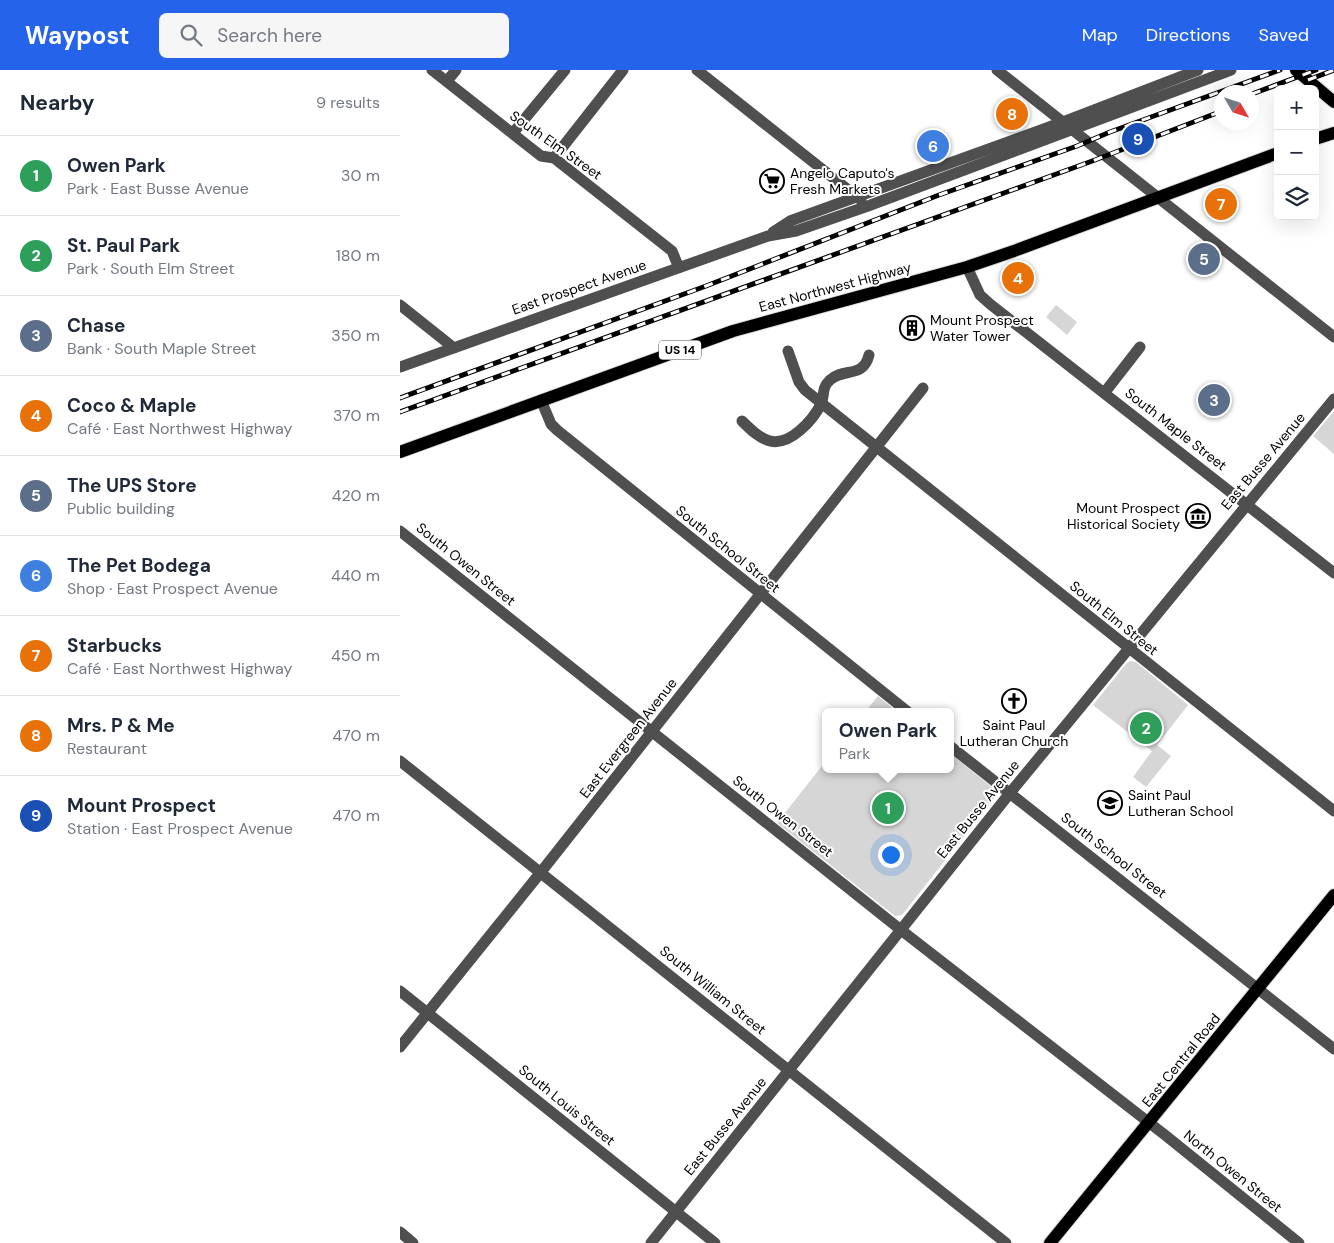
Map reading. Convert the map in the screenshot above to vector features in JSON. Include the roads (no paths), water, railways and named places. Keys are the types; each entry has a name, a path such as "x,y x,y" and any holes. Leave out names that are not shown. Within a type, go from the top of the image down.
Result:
{"main road":[{"path":"1296,70 1334,102"},
{"path":"1319,138 1334,133"},
{"name":"East Northwest Highway","path":"400,452 733,331 967,267 1274,155"},
{"name":"East Central Road","path":"1050,1243 1334,895"}],"street":[{"name":"South Elm Street","path":"432,70 541,156 554,158 672,251 679,268"},
{"path":"447,81 456,70"},
{"path":"513,133 565,70"},
{"path":"554,158 623,70"},
{"path":"697,70 868,206"},
{"path":"998,70 1334,337"},
{"name":"East Prospect Avenue","path":"768,236 790,221 1063,122 1198,70"},
{"name":"East Prospect Avenue","path":"400,367 768,236 796,231 868,206 1231,70"},
{"name":"South Maple Street","path":"967,267 980,295 1334,573"},
{"path":"400,304 454,348"},
{"path":"1105,392 1140,347"},
{"name":"South Elm Street","path":"788,351 802,386 1334,812"},
{"path":"742,421 761,437 770,441 778,442 788,438 805,426 822,402 823,392 828,381 835,376 861,369 869,355"},
{"name":"East Evergreen Avenue","path":"400,1047 541,872 923,388"},
{"name":"East Busse Avenue","path":"651,1243 1010,792 1334,399"},
{"name":"South School Street","path":"541,400 551,424 557,430 903,708"},
{"name":"South Owen Street","path":"400,531 901,930 1148,1123"},
{"name":"South School Street","path":"954,749 1334,1049"},
{"name":"South William Street","path":"400,761 1006,1243"},
{"name":"South Louis Street","path":"400,991 715,1243"},
{"name":"North Owen Street","path":"1148,1123 1299,1243"},
{"path":"400,1232 413,1243"}],"railway":[{"path":"400,398 706,286 939,195 1280,70"},
{"path":"1259,91 1316,70"},
{"path":"1308,80 1334,70"},
{"path":"400,412 1095,160 1214,114"}],"place":[{"name":"Mrs. P & Me","path":"1012,114"},
{"name":"Mount Prospect","path":"1138,139"},
{"name":"The Pet Bodega","path":"933,146"},
{"name":"Angelo Caputo's Fresh Markets","path":"772,181"},
{"name":"Starbucks","path":"1221,204"},
{"name":"The UPS Store","path":"1204,259"},
{"name":"Coco & Maple","path":"1018,278"},
{"name":"Mount Prospect Water Tower","path":"912,328"},
{"name":"Chase","path":"1214,400"},
{"name":"Mount Prospect Historical Society","path":"1198,516"},
{"name":"Saint Paul Lutheran Church","path":"1014,701"},
{"name":"St. Paul Park","path":"1146,728"},
{"name":"Saint Paul Lutheran School","path":"1110,803"},
{"name":"Owen Park","path":"888,808"}]}
